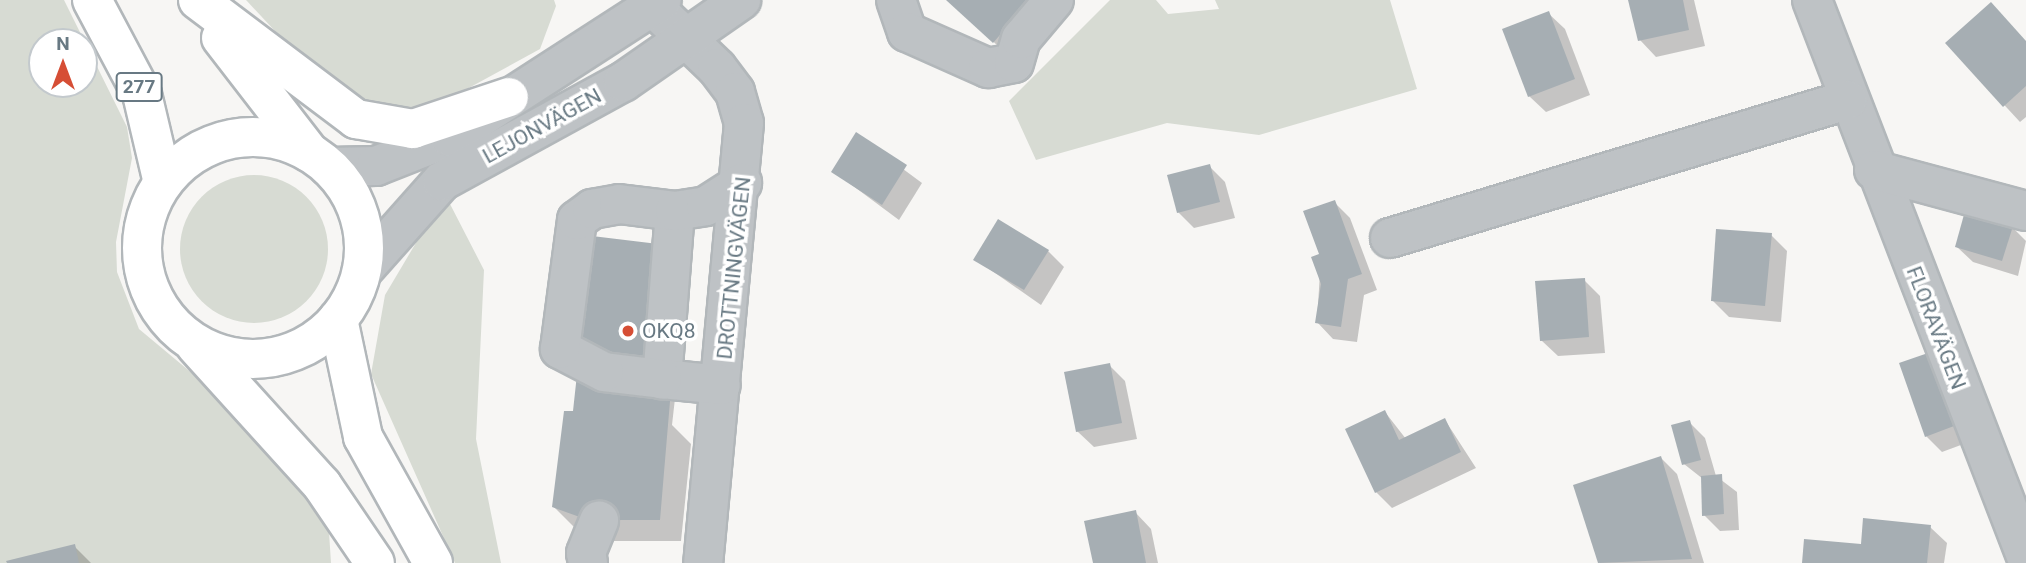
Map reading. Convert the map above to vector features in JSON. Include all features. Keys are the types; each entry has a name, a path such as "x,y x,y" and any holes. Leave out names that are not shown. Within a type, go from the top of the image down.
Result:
{"main road":[{"name":"277","path":"92,0 142,94 163,183"},
{"path":"190,340 225,356 273,357 309,344 338,319 362,271 360,217 319,160 192,0"},
{"path":"198,0 356,119 413,129 509,97"},
{"path":"319,160 264,137 226,140 191,156 163,183 146,218 143,267 156,304 322,485 375,563"},
{"path":"338,319 363,437 433,563"}],"street":[{"name":"LEJONVÄGEN","path":"362,271 442,181 688,39 741,0"},
{"path":"896,0 907,32 988,68 1014,63 1021,39 1054,0"},
{"name":"FLORAVÄGEN","path":"1812,0 1874,170 2026,556"},
{"name":"LEJONVÄGEN","path":"319,160 402,159 450,137 654,2"},
{"name":"DROTTNINGVÄGEN","path":"654,2 735,92 745,136 703,563"},
{"path":"1390,238 1848,100"},
{"path":"1874,170 2026,211"},
{"path":"721,385 604,373 560,349 578,220 592,209 619,204 676,211 706,206 742,183"},
{"path":"662,379 676,211"},
{"path":"589,563 586,554 599,521"}],"shaded area":[{"path":"0,0 64,0 78,28 28,28 28,98 98,98 98,69 127,127 132,158 116,242 117,272 139,329 199,379 278,461 329,532 331,563 0,563"},
{"path":"246,0 554,0 556,6 540,49 443,102 416,108 362,100 301,59"},
{"path":"1110,0 1156,0 1168,14 1219,9 1215,0 1390,0 1417,89 1259,135 1167,123 1036,160 1009,101"},
{"path":"254,175 282,181 306,197 322,221 328,249 322,277 306,301 282,317 254,323 226,317 202,301 186,277 180,249 186,221 202,197 226,181"},
{"path":"450,204 484,270 476,439 501,563 455,563 371,374 385,295 423,231"}],"building":[{"path":"946,0 1030,0 993,43"},
{"path":"1628,0 1683,0 1689,30 1638,41"},
{"path":"1991,2 2026,41 2026,86 2003,107 1945,43"},
{"path":"1549,11 1575,79 1528,97 1502,29"},
{"path":"856,132 907,165 882,205 831,172"},
{"path":"1210,164 1220,202 1177,213 1167,175"},
{"path":"1335,200 1362,274 1348,279 1341,327 1315,323 1321,284 1311,257 1319,254 1303,211"},
{"path":"1965,211 2013,226 2002,261 1955,247"},
{"path":"998,219 1049,250 1024,290 973,260"},
{"path":"1716,229 1772,233 1765,306 1711,301"},
{"path":"592,236 683,247 660,520 588,520 552,507 564,411 573,411"},
{"path":"1585,278 1589,337 1540,341 1535,281"},
{"path":"1928,353 1954,426 1925,437 1899,363"},
{"path":"1110,363 1122,423 1076,432 1064,372"},
{"path":"1385,410 1399,440 1445,418 1461,452 1375,493 1345,429"},
{"path":"1690,420 1701,460 1682,465 1671,425"},
{"path":"1661,456 1692,559 1598,563 1573,485"},
{"path":"1722,474 1724,514 1702,516 1701,476"},
{"path":"1136,510 1146,563 1093,563 1084,521"},
{"path":"1863,518 1931,525 1927,563 1802,563 1804,539 1861,544"},
{"path":"75,544 79,563 6,561"}],"place":[{"name":"OKQ8","path":"628,331"}]}
